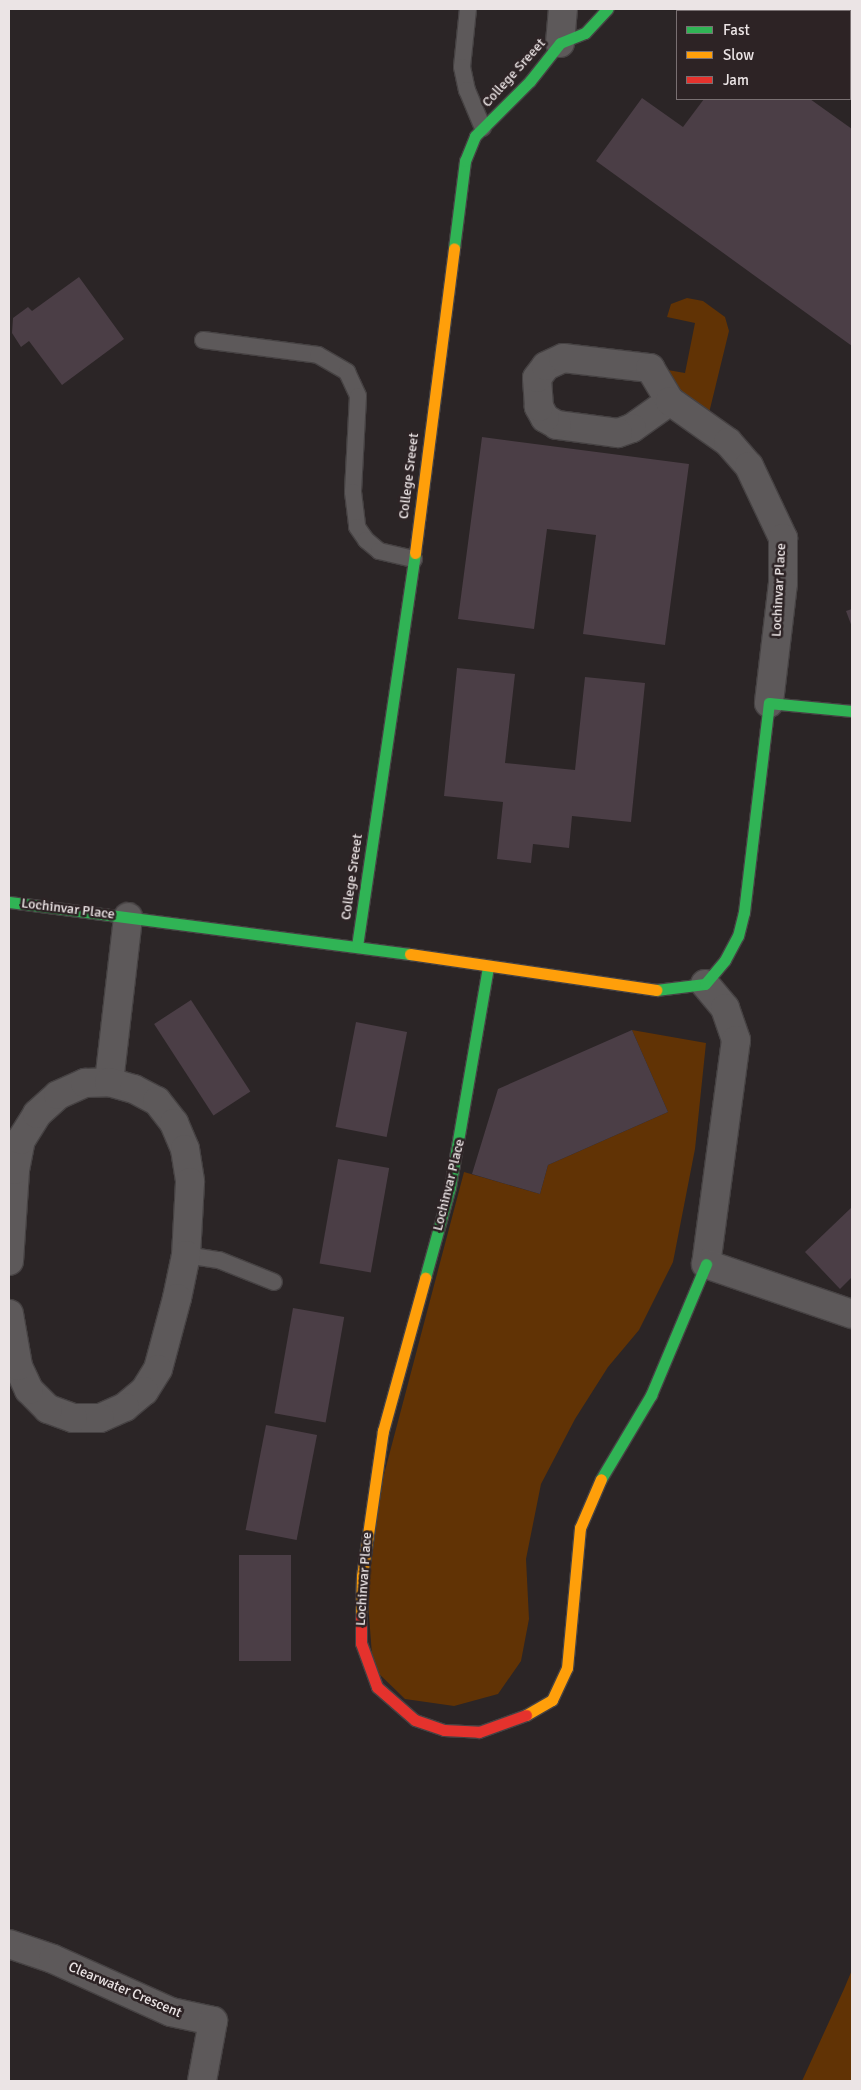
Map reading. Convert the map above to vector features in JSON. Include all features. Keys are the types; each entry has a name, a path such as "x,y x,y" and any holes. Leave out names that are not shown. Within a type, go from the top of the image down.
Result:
{"street":[{"path":"563,9 560,44 585,33 607,9"},
{"name":"College Sreeet","path":"357,946 414,559 462,176 469,147 483,128 530,81 560,44"},
{"name":"Lochinvar Place","path":"9,902 357,946 659,990 706,984 725,960 738,936 744,912 782,583 783,538 748,466 728,442 670,401 650,368 563,358 546,366 537,378 539,406 545,418 556,425 618,433 632,428 670,401"},
{"path":"769,703 852,712"},
{"name":"Lochinvar Place","path":"109,1082 128,916"},
{"name":"Lochinvar Place","path":"488,966 450,1187 383,1431 362,1576 361,1644 378,1687 393,1704 415,1720 444,1730 479,1732 513,1722 552,1700 567,1668 580,1528 606,1466 651,1395 706,1264 736,1040 725,1008 706,984"},
{"path":"9,1261 15,1170 22,1140 37,1114 58,1095 85,1083 109,1082 134,1089 157,1101 174,1123 185,1149 190,1182 186,1255 158,1369 144,1391 125,1407 100,1418 73,1418 48,1409 29,1390 18,1366 9,1314"},
{"path":"706,1264 852,1314"},
{"name":"Clearwater Crescent","path":"9,1944 53,1959 171,2012 213,2021 202,2081"}],"lane":[{"path":"468,9 462,67 467,90 483,128"},
{"path":"203,340 318,355 347,372 358,396 353,492 357,527 366,540 379,551 414,559"},
{"path":"186,1255 219,1260 274,1282"}],"shaded area":[{"path":"687,298 703,301 725,317 729,331 709,413 654,378 656,368 685,373 695,323 667,317 671,304"},
{"path":"632,1030 706,1043 695,1149 673,1262 639,1330 608,1367 575,1419 541,1484 526,1559 529,1619 521,1661 498,1694 454,1706 405,1699 373,1668 364,1550 464,1172 540,1194 548,1165 668,1112"},
{"path":"852,1970 852,2081 802,2081 844,1989"}],"building":[{"path":"642,98 683,127 703,100 811,100 852,129 852,346 596,161"},
{"path":"79,277 124,339 62,385 29,341 21,347 12,333 13,318 28,307 32,311"},
{"path":"482,437 689,464 665,645 583,634 596,535 547,529 534,629 458,619"},
{"path":"852,609 852,627 846,611"},
{"path":"457,668 515,674 505,763 575,770 585,677 645,683 631,822 572,816 569,848 533,844 531,863 497,859 503,802 444,796"},
{"path":"191,1000 250,1091 213,1115 154,1024"},
{"path":"356,1022 407,1032 387,1137 336,1127"},
{"path":"632,1030 668,1112 548,1165 540,1194 472,1174 498,1089"},
{"path":"338,1159 389,1168 371,1272 320,1263"},
{"path":"852,1207 852,1277 840,1289 805,1252"},
{"path":"293,1308 344,1317 326,1422 274,1413"},
{"path":"266,1425 317,1435 297,1540 246,1530"},
{"path":"239,1555 291,1555 291,1661 239,1661"}],"traffic: fast":[{"path":"454,248 465,161 475,136 530,81 560,43 585,33 607,9"},
{"path":"357,946 415,553"},
{"path":"656,990 705,984 725,960 738,936 744,912 769,703 852,711"},
{"path":"9,902 410,954"},
{"path":"425,1278 450,1187 488,966"},
{"path":"601,1479 651,1395 706,1264"}],"traffic: slow":[{"path":"415,553 454,248"},
{"path":"410,954 656,990"},
{"path":"361,1616 362,1576 383,1431 425,1278"},
{"path":"526,1715 552,1700 567,1668 580,1528 601,1479"}],"traffic: jam":[{"path":"361,1616 361,1643 377,1687 415,1720 444,1730 479,1732 526,1715"}]}
